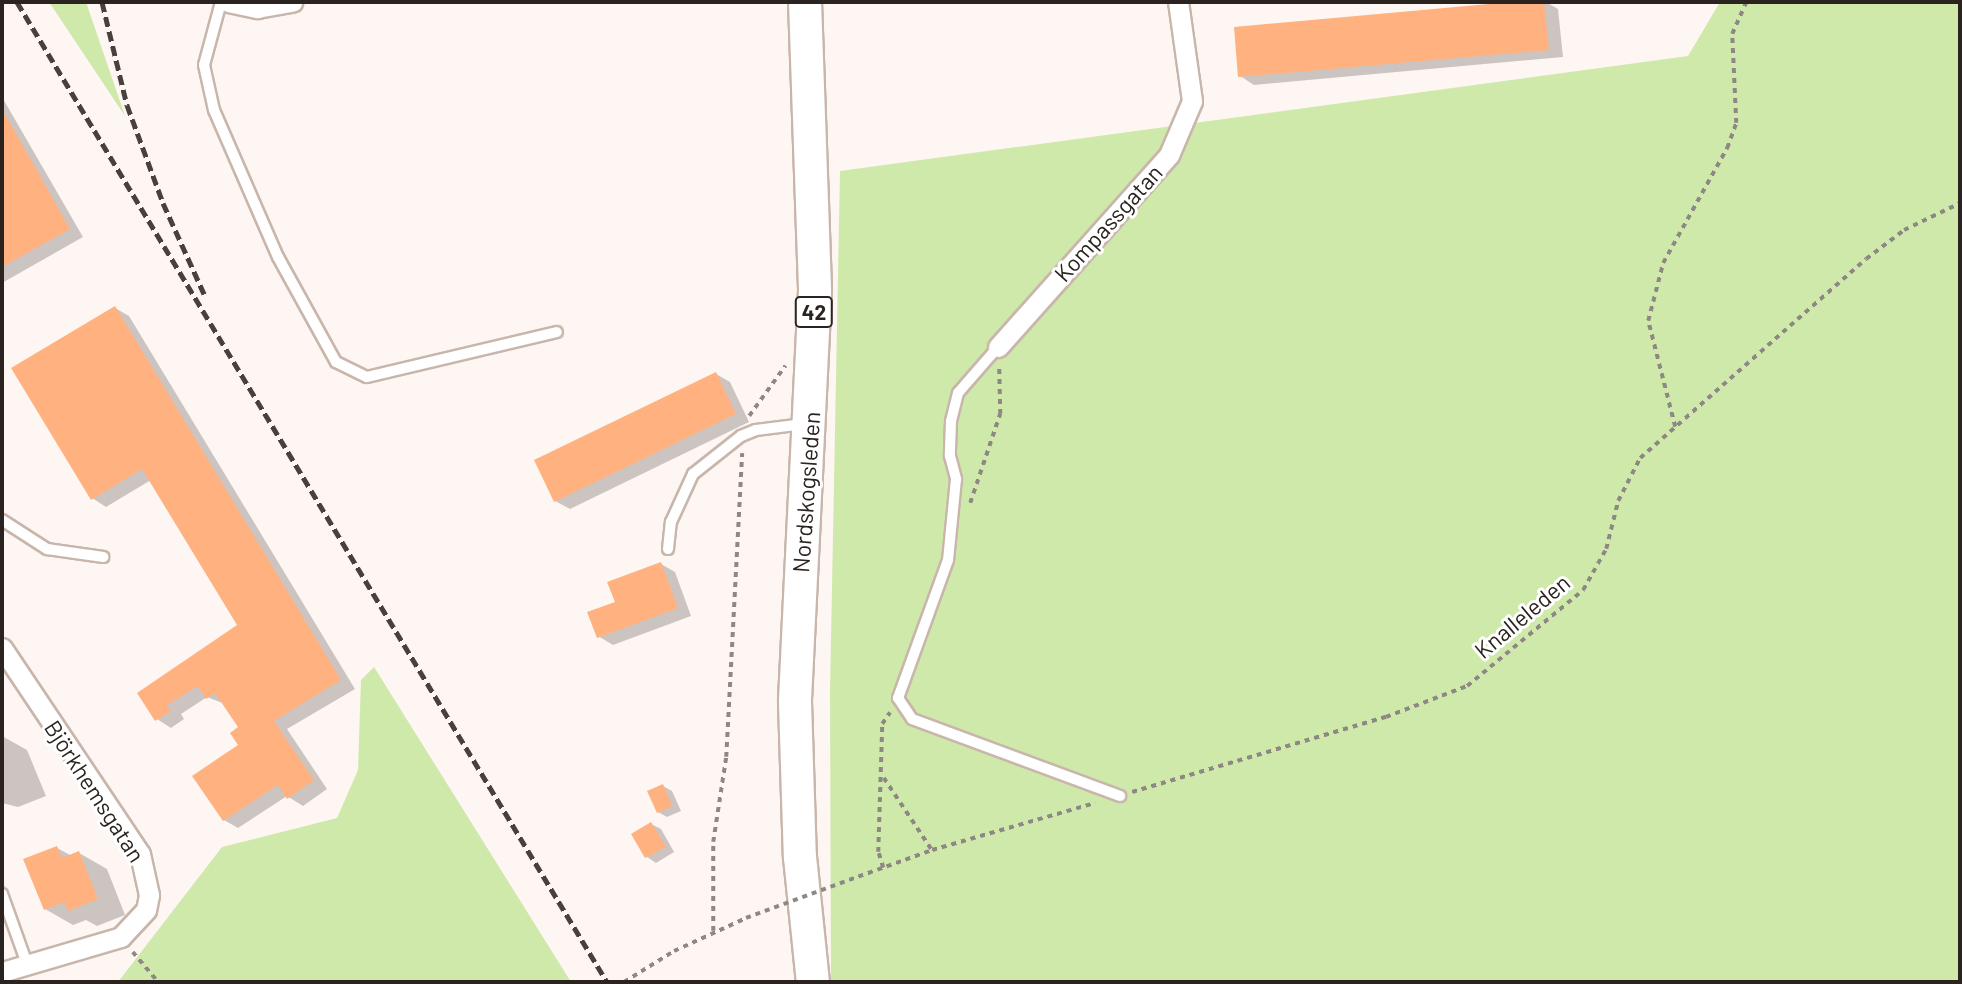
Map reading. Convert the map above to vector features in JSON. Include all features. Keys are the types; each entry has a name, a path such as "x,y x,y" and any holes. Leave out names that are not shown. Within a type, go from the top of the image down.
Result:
{"main road":[{"name":"Nordskogsleden","path":"805,2 814,250 811,423 794,702 800,857 813,982"}],"street":[{"path":"228,2 257,8 292,2"},
{"name":"Kompassgatan","path":"998,347 1169,155 1192,101 1178,2"},
{"name":"Björkhemsgatan","path":"2,648 145,863 146,910 134,928 121,937"},
{"path":"2,972 121,937"}],"lane":[{"path":"221,2 204,65 214,110 278,257 336,362 367,377 557,332"},
{"path":"998,347 958,393 951,421 955,511 948,560 898,698 912,719 1120,796"},
{"path":"667,549 675,511 693,474 741,436 756,430 811,423"},
{"path":"2,520 47,549 103,557"},
{"path":"2,894 27,964"}],"path":[{"path":"1675,427 1648,321 1663,262 1727,148 1736,123 1732,34 1746,2"},
{"name":"Knalleleden","path":"624,982 713,931 883,867 932,850 1386,717 1467,687 1583,590 1606,549 1618,500 1640,458 1866,259 1904,230 1960,203"},
{"path":"713,931 713,842 726,757 741,436"},
{"path":"882,724 883,776 878,852 883,867"},
{"path":"883,776 932,850"},
{"path":"121,937 158,982"}],"green space":[{"path":"49,2 86,2 125,116"},
{"path":"1720,2 1960,2 1960,982 831,982 830,691 840,171 1688,56"},
{"path":"374,667 571,982 118,982 222,847 337,818 358,770 361,680"}],"building":[{"path":"1511,2 1544,2 1549,50 1238,77 1234,27"},
{"path":"2,109 70,229 2,267"},
{"path":"115,306 341,680 274,721 314,780 287,799 278,785 223,821 192,776 238,745 230,733 238,727 215,693 206,699 198,686 167,705 171,711 155,721 137,693 237,625 142,469 91,500 11,368"},
{"path":"716,372 736,414 554,502 534,460"},
{"path":"661,562 678,608 597,638 587,612 615,602 607,582"},
{"path":"663,784 672,806 657,813 647,791"},
{"path":"651,822 666,847 645,858 631,834"},
{"path":"57,846 62,858 79,851 98,899 68,911 64,902 44,910 23,859"}],"railway":[{"path":"17,2 607,982"},
{"path":"102,2 127,105 163,203 204,294"}]}
